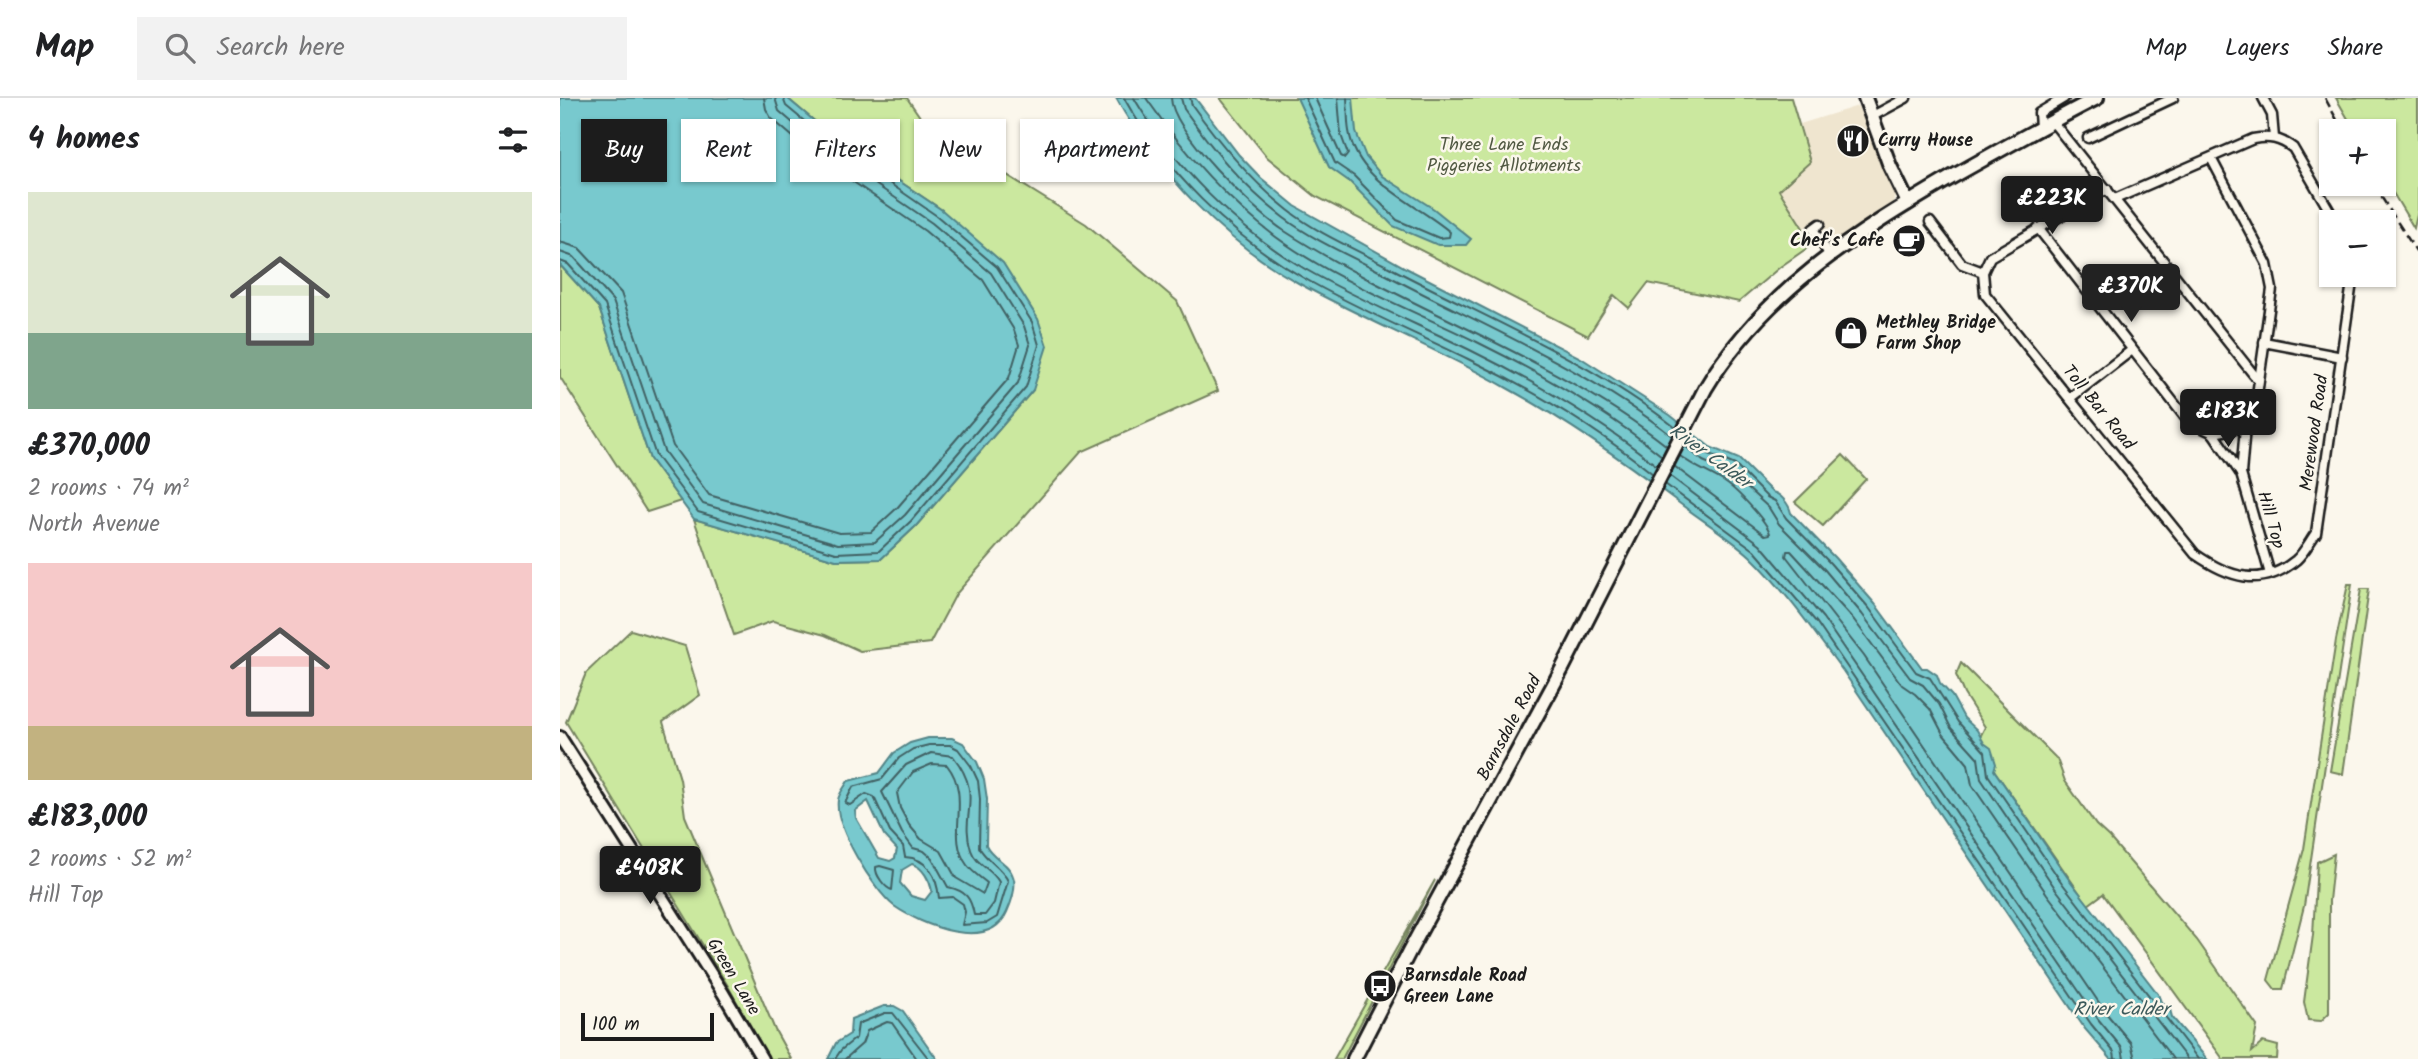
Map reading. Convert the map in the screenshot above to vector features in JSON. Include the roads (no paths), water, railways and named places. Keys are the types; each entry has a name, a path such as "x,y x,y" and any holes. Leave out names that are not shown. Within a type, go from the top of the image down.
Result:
{"main road":[{"path":"1865,98 1891,168 1908,203"},
{"name":"Barnsdale Road","path":"1354,1059 1562,670 1693,413 1727,354 1759,316 1829,254 1908,203 2040,127 2097,98"}],"street":[{"path":"1871,117 1906,98"},
{"path":"2040,127 2039,113 2064,98"},
{"path":"2088,138 2173,98"},
{"path":"2263,98 2272,115 2274,138"},
{"path":"2052,121 2258,380"},
{"path":"2115,200 2253,139 2274,138 2283,140 2293,148 2329,210"},
{"name":"Hill Top","path":"2211,158 2267,264 2272,289 2255,409 2245,427 2241,474"},
{"path":"1930,222 1962,264 1983,272 1990,257 2107,189"},
{"path":"1820,224 1813,229 1829,254"},
{"path":"2038,228 2188,421 2213,433 2245,427"},
{"name":"Toll Bar Road","path":"1983,272 1985,294 2195,554 2216,569 2245,578 2270,575"},
{"name":"Merewood Road","path":"2270,575 2297,559 2316,533 2351,287"},
{"path":"2264,342 2342,357"},
{"path":"2070,398 2132,350"},
{"name":"Hill Top","path":"2213,433 2241,474 2270,575"},
{"name":"Green Lane","path":"560,737 762,1059"}],"water":[{"path":"560,98 787,98 812,119 790,119 790,182 900,182 942,210 1003,263 1038,319 1047,346 1033,390 916,526 881,559 836,560 694,519 650,459 599,308 560,265"},
{"name":"River Calder","path":"1116,98 1195,98 1239,155 1261,178 1295,206 1406,268 1581,358 1670,415 1710,447 1739,459 1772,492 1784,500 1791,513 1835,558 1875,604 1922,668 1927,668 1937,675 1964,718 1991,748 1996,764 1994,770 2068,878 2158,994 2161,1002 2169,1006 2172,1017 2207,1059 2111,1059 2085,1029 1843,671 1787,597 1750,556 1634,469 1551,414 1482,374 1351,311 1272,267 1220,227 1174,181 1174,119 1129,119"},
{"path":"1297,98 1353,98 1356,132 1366,157 1382,176 1434,209 1471,239 1466,245 1438,245 1393,226 1350,182 1329,167"},
{"path":"928,738 952,738 963,743 977,762 984,779 987,799 986,845 1011,871 1014,885 1007,912 998,924 986,931 954,932 921,921 894,906 866,872 848,841 838,812 841,792 848,781 879,773 894,753 910,743","holes":["868,801 884,835 897,849 895,858 890,861 879,858 856,818 855,811","912,864 923,871 930,883 932,891 925,900 911,896 900,883 902,870"]},
{"path":"884,1006 894,1006 903,1011 937,1059 828,1059 836,1043 850,1034 851,1019"}],"railway":[{"path":"2325,98 2336,119"},
{"path":"2381,196 2418,254"}],"place":[{"name":"Curry House","path":"1853,141"},
{"name":"Chef's Cafe","path":"1909,241"},
{"name":"Methley Bridge Farm Shop","path":"1851,333"},
{"name":"Barnsdale Road Green Lane","path":"1380,986"}],"park label":[{"name":"Three Lane Ends Piggeries Allotments","path":"1504,155"}]}
